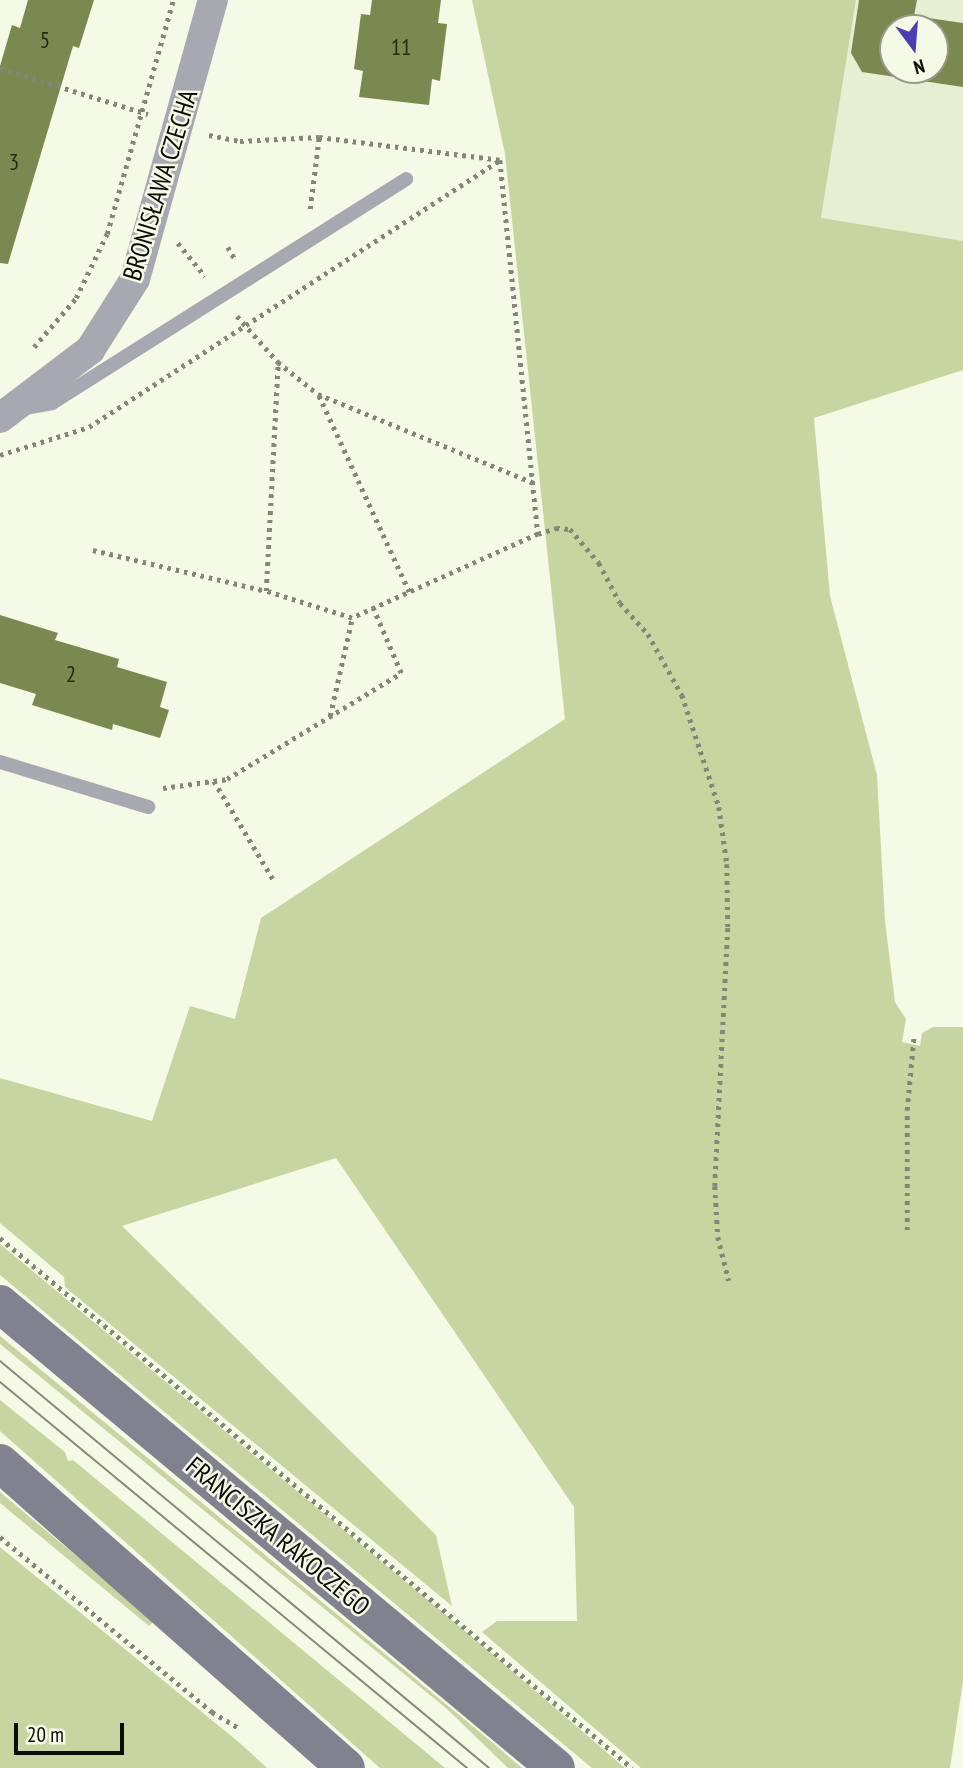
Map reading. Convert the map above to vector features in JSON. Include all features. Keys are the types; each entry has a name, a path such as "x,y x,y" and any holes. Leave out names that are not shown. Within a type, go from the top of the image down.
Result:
{"main road":[{"name":"FRANCISZKA RAKOCZEGO","path":"0,1304 556,1768"},
{"path":"0,1462 346,1768"}],"street":[{"name":"BRONISŁAWA CZECHA","path":"7,414 90,350 116,314 135,279 214,0"}],"lane":[{"name":"BRONISŁAWA CZECHA","path":"7,414 52,403 406,179"},
{"path":"0,762 148,807"}],"path":[{"path":"27,355 76,298 107,234 173,0"},
{"path":"0,68 179,124"},
{"path":"211,135 240,141 319,137 500,160"},
{"path":"309,219 319,137"},
{"path":"0,455 89,427 500,160"},
{"path":"500,160 538,534"},
{"path":"182,244 201,271"},
{"path":"247,326 278,362 318,394 534,483"},
{"path":"266,591 278,362"},
{"path":"318,394 410,592"},
{"path":"93,550 266,591 352,618 538,534 556,528 570,529 599,563 620,603 648,634 682,695 705,753 719,807 727,864 728,928 715,1186 718,1237 729,1281"},
{"path":"148,807 153,789 227,779 401,673 373,608"},
{"path":"330,717 352,618"},
{"path":"214,781 275,882"},
{"path":"907,1230 906,1163 914,1034"},
{"path":"0,1238 632,1768"},
{"path":"0,1537 212,1712 251,1735"}],"shaded area":[{"path":"856,0 963,0 963,241 821,219"}],"green space":[{"path":"472,0 856,0 821,218 963,241 963,370 814,418 830,596 877,775 885,921 895,1002 906,1019 902,1042 920,1046 922,1033 933,1027 963,1027 963,1681 950,1768 641,1768 482,1632 497,1621 577,1621 574,1507 336,1158 122,1226 436,1535 452,1606 65,1287 64,1277 0,1223 0,1078 152,1121 190,1006 235,1019 261,918 565,719 505,154"},
{"path":"0,1244 476,1640 625,1768 592,1768 0,1275"},
{"path":"0,1336 522,1768 508,1768 447,1709 0,1344"},
{"path":"0,1400 65,1452 68,1461 73,1460 445,1768 380,1768 0,1431"},
{"path":"0,1492 154,1621 149,1626 0,1503"},
{"path":"0,1547 241,1744 267,1768 0,1768"}],"building":[{"path":"28,0 94,0 79,48 73,46 8,264 0,263 0,66 12,25 20,28"},
{"path":"372,0 441,0 438,23 447,24 440,81 432,79 429,105 359,97 363,71 354,69 361,14 370,15"},
{"path":"859,0 917,0 914,14 879,14 879,75 862,72 851,53"},
{"path":"949,21 963,23 963,87 943,84 949,84"},
{"path":"0,615 58,633 55,640 119,659 117,667 167,682 160,707 169,710 160,738 113,724 112,730 32,705 36,694 0,683"}],"tram line":[{"path":"0,1361 489,1768"},
{"path":"0,1382 467,1768"}]}
